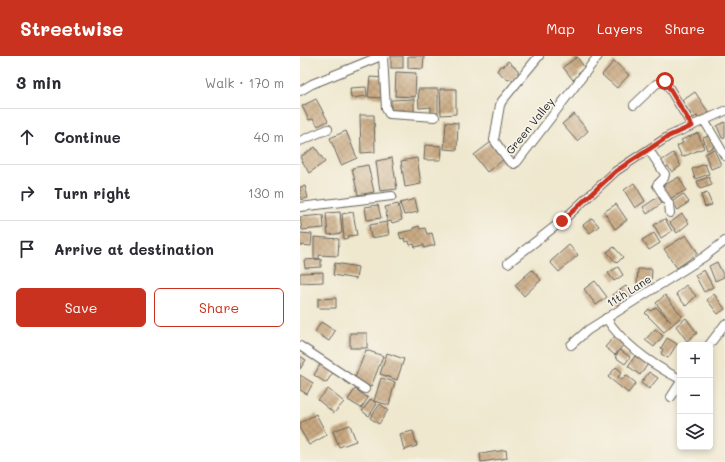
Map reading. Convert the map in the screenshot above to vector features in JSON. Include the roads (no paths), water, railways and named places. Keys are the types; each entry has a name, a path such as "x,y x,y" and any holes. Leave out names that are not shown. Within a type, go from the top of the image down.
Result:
{"street":[{"path":"300,92 312,84 382,56 386,109 389,114 435,117"},
{"name":"Green Valley","path":"539,56 500,105 494,140 509,161 514,164 598,56"},
{"path":"634,105 656,84 665,81 692,126"},
{"path":"508,263 562,221 616,171 669,136 725,111"},
{"path":"704,120 725,156"},
{"path":"300,141 328,129"},
{"path":"649,150 665,174 664,178 657,185 669,204 670,213"},
{"path":"300,207 392,196"},
{"name":"11th Lane","path":"678,378 670,374 621,338 606,318 704,257 725,241"},
{"path":"571,345 588,330 606,318"},
{"path":"711,342 725,324"},
{"path":"300,346 365,389"},
{"path":"671,397 677,388"}]}
